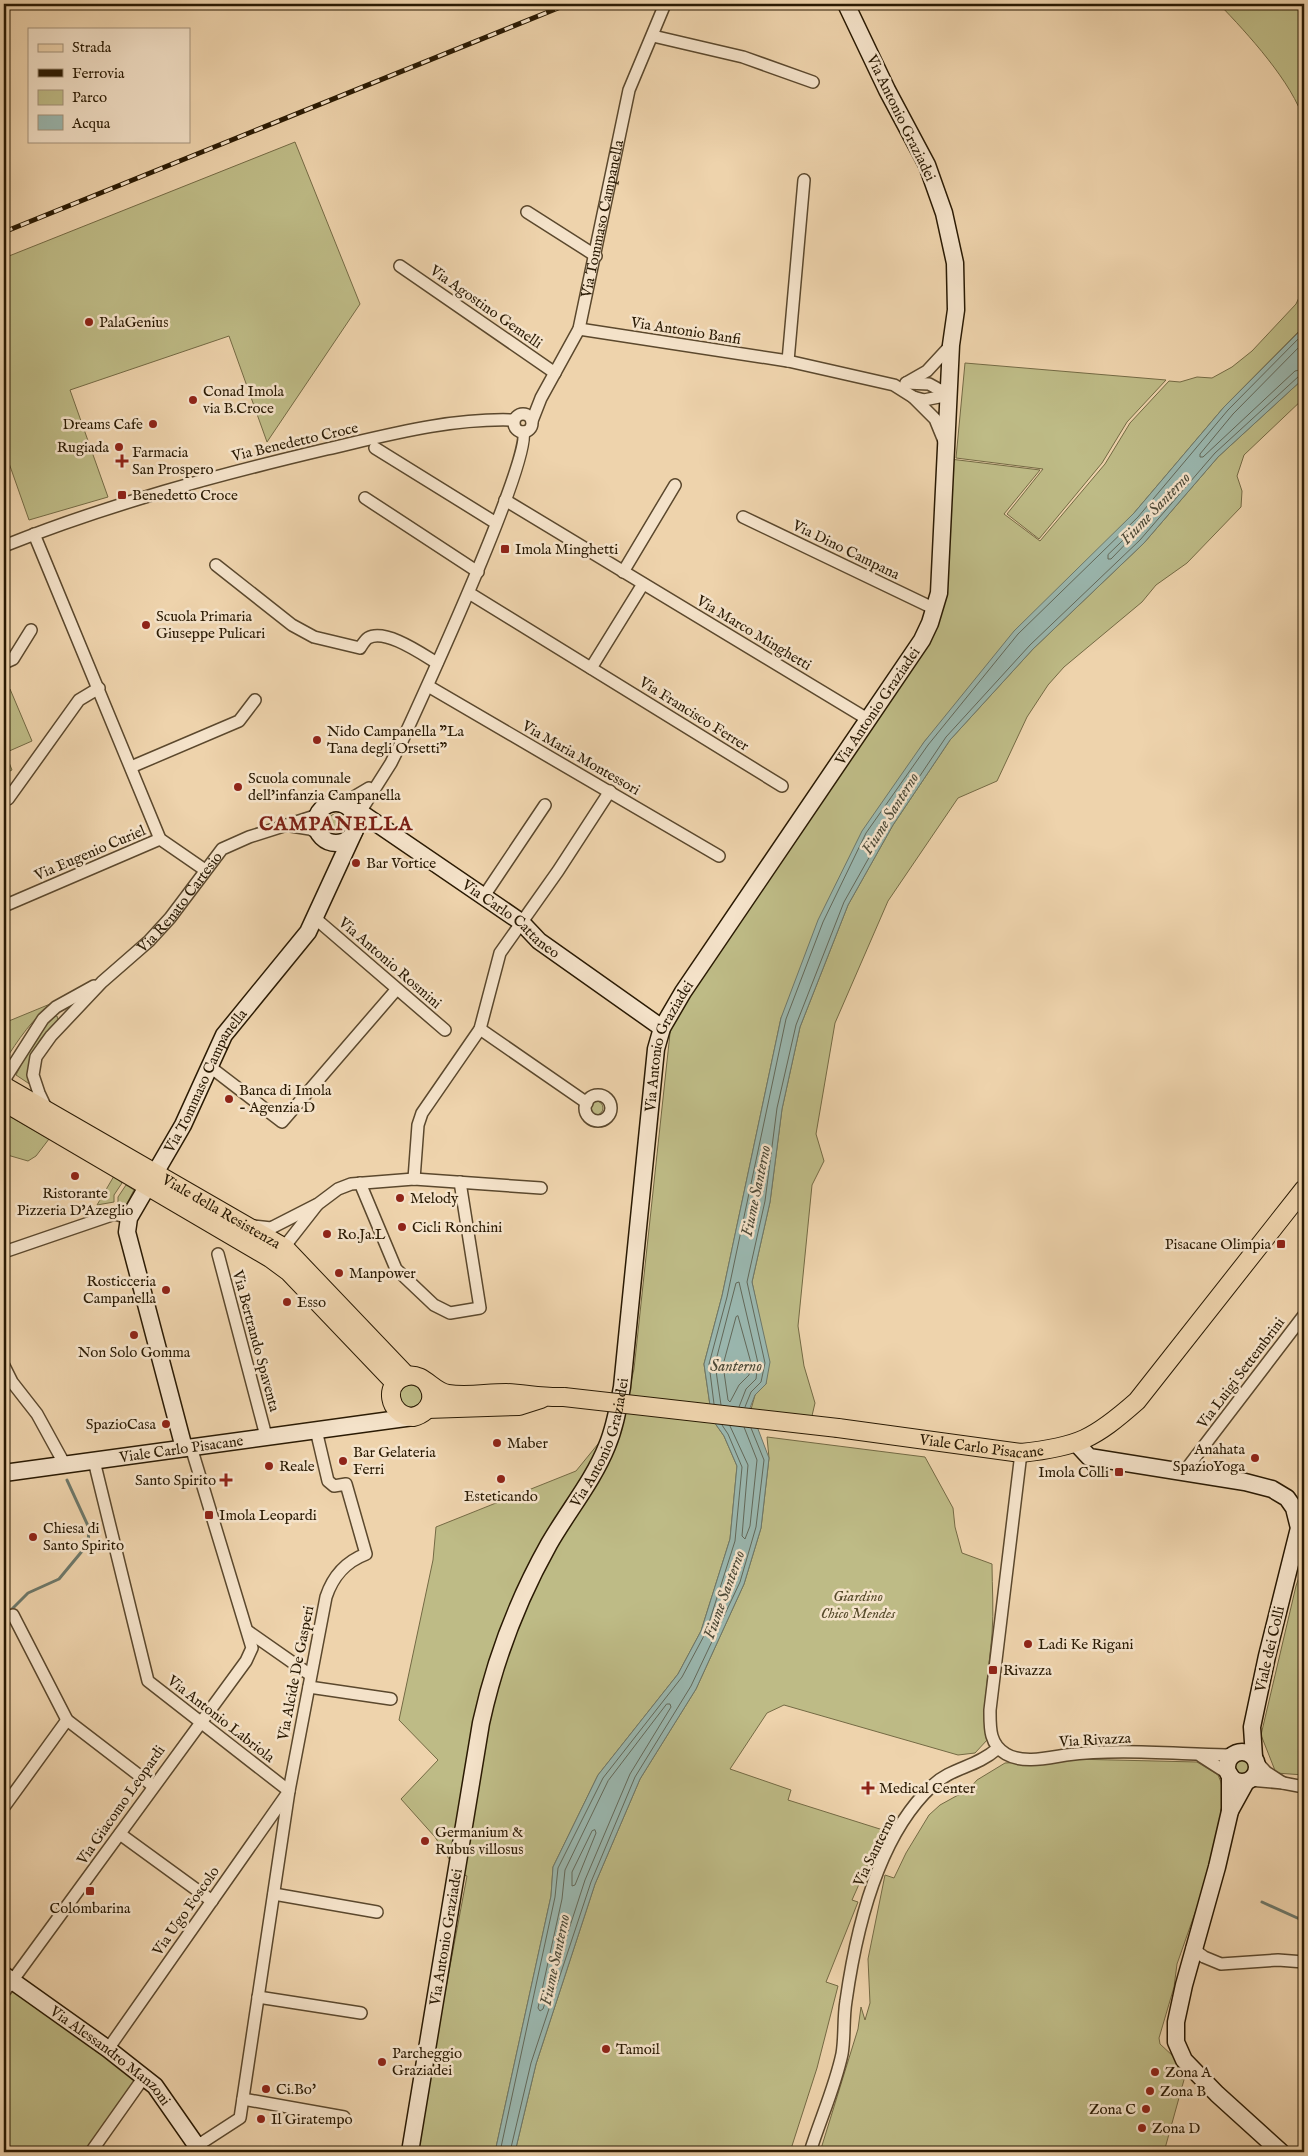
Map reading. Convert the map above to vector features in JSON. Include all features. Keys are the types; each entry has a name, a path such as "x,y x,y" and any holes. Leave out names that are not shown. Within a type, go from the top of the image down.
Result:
{"main road":[{"name":"Viale della Resistenza","path":"5,1089 49,1114 150,1179 242,1223 277,1249 398,1386"},
{"name":"Viale della Resistenza","path":"5,1089 150,1179 277,1249"},
{"name":"Viale Carlo Pisacane","path":"544,1398 519,1406 401,1414 392,1405 398,1386 413,1376 424,1380 445,1394 472,1396 503,1393 544,1398 564,1397 838,1428 1021,1453 1077,1444 1110,1425 1137,1401 1304,1189"},
{"path":"420,1413 430,1404 431,1391 424,1380"},
{"path":"476,1408 498,1403 503,1398 503,1393"}],"street":[{"name":"Via Tommaso Campanella","path":"187,1447 127,1232 129,1218 183,1125 224,1035 243,1008 301,944 316,919 357,821 391,763 428,686 478,572 505,500 524,444 523,432 531,428 528,417 541,398 579,329 596,256 629,90 665,4"},
{"name":"Via Antonio Graziadei","path":"410,2152 469,1790 489,1685 521,1597 550,1543 597,1468 615,1423 622,1388 656,1049 662,1028 683,992 763,872 869,720 922,640 935,609 939,593 951,345 956,310 955,263 944,213 927,165 887,90 846,4"},
{"path":"653,36 743,57 813,82"},
{"path":"788,361 804,180"},
{"path":"527,212 596,256"},
{"name":"Via Agostino Gemelli","path":"400,266 555,373"},
{"name":"Via Antonio Banfi","path":"579,329 788,361 900,384 929,384 949,395"},
{"path":"900,384 927,371 951,345"},
{"name":"Via Antonio Banfi","path":"900,384 935,418 946,446"},
{"path":"913,397 924,400 949,395"},
{"path":"523,432 515,428 514,420 516,415 528,417"},
{"name":"Via Benedetto Croce","path":"4,546 117,505 264,464 441,424 514,420"},
{"path":"375,448 496,523"},
{"path":"623,572 675,485"},
{"path":"365,498 478,572"},
{"name":"Via Marco Minghetti","path":"505,500 869,720"},
{"name":"Via Dino Campana","path":"744,517 935,609"},
{"name":"Via Eugenio Curiel","path":"34,534 160,839 205,870"},
{"path":"216,566 292,625 314,637 360,648 368,638 380,635 391,638 437,663"},
{"path":"590,668 642,584"},
{"name":"Via Francisco Ferrer","path":"469,593 782,786"},
{"path":"4,663 13,659 32,630"},
{"name":"Via Maria Montessori","path":"428,686 720,856"},
{"path":"6,799 79,700 99,688"},
{"path":"131,767 239,721 255,700"},
{"name":"Via Tommaso Campanella","path":"342,804 358,796 379,781"},
{"path":"414,1179 418,1126 422,1113 480,1029 497,960 610,791"},
{"path":"342,804 352,811 357,821"},
{"name":"Via Renato Cartesio","path":"49,1114 33,1074 36,1057 51,1036 102,982 159,930 222,848 318,815 325,806 342,804"},
{"path":"484,896 545,806"},
{"path":"318,815 317,828 323,837"},
{"name":"Via Carlo Cattaneo","path":"357,821 484,896 521,922 539,940 662,1028"},
{"name":"Via Renato Cartesio","path":"290,826 310,829 323,837 340,843 352,836 357,821"},
{"name":"Via Tommaso Campanella","path":"323,837 334,852 335,876"},
{"name":"Via Eugenio Curiel","path":"4,906 160,839"},
{"name":"Via Antonio Rosmini","path":"316,919 396,990 445,1030"},
{"name":"Via Renato Cartesio","path":"5,1089 42,1019 56,1007 102,982"},
{"path":"209,1066 282,1122 396,990"},
{"path":"480,1029 587,1103"},
{"path":"242,1223 271,1228 318,1204 338,1189 360,1183 414,1179 541,1188"},
{"path":"360,1183 396,1269 434,1305 450,1313 480,1308 460,1182"},
{"path":"277,1249 318,1204"},
{"path":"4,1252 115,1214 129,1218"},
{"path":"277,1249 294,1216"},
{"name":"Via Bertrando Spaventa","path":"218,1254 266,1436"},
{"name":"Via Luigi Settembrini","path":"1184,1472 1304,1315"},
{"path":"4,1366 12,1382 37,1414 65,1465"},
{"name":"Viale Carlo Pisacane","path":"358,1424 378,1411 398,1386"},
{"name":"Viale Carlo Pisacane","path":"4,1473 358,1424 420,1413"},
{"name":"Via Alcide De Gasperi","path":"198,2148 203,2142 240,2118 289,1792 326,1597 332,1581 355,1558 366,1554 346,1484 334,1486 328,1481 316,1430"},
{"name":"Viale dei Colli","path":"1077,1444 1088,1458 1245,1482 1272,1489 1287,1498 1294,1508 1300,1528 1267,1656 1247,1756"},
{"name":"Via Giacomo Leopardi","path":"6,1983 120,1834 200,1721 246,1661 252,1648 249,1632 187,1447"},
{"path":"997,1749 990,1728 990,1710 1021,1453"},
{"name":"Via Antonio Labriola","path":"94,1461 148,1681 289,1792"},
{"path":"13,1615 67,1720 153,1786"},
{"path":"249,1632 310,1674"},
{"path":"309,1687 392,1699"},
{"path":"4,1807 67,1720"},
{"name":"Via Rivazza","path":"997,1749 1008,1756 1036,1759 1114,1753 1247,1756"},
{"name":"Via Santerno","path":"810,2152 842,2055 845,2004 851,1967 867,1900 881,1865 900,1827 932,1786 948,1773 984,1760 997,1749"},
{"path":"1197,1754 1230,1774 1236,1780 1283,1783 1304,1787"},
{"path":"1230,1811 1229,1760 1247,1756"},
{"path":"1247,1756 1256,1772 1236,1795 1230,1811 1217,1867 1192,1948 1176,2022 1176,2042 1184,2060 1217,2094 1281,2152"},
{"path":"1247,1756 1283,1783"},
{"name":"Via Ugo Foscolo","path":"108,2049 289,1792"},
{"path":"120,1834 212,1900"},
{"path":"274,1894 377,1912"},
{"path":"1192,1948 1204,1957 1221,1964 1278,1960 1304,1962"},
{"name":"Via Alessandro Manzoni","path":"6,1983 108,2049 155,2086 198,2148"},
{"path":"258,1997 361,2013"},
{"path":"91,2152 144,2077"},
{"path":"243,2099 344,2118"}],"green space":[{"path":"1219,4 1304,4 1304,121 1298,106 1280,75 1243,29"},
{"path":"295,142 360,304 267,442 229,336 70,390 108,497 29,520 4,449 4,258"},
{"path":"1304,287 1304,326 1224,407 1134,513 924,742 781,1018 722,1296 704,1364 712,1419 724,1436 737,1466 730,1539 701,1631 678,1674 598,1775 553,1867 551,1896 495,2152 415,2152 467,1876 458,1873 435,1837 401,1799 438,1760 399,1720 433,1560 436,1527 576,1471 624,1412 634,1369 671,1024 926,642 950,459 1040,470 1004,514 1040,541 1105,464 1130,423 1169,381 1180,382 1197,377 1212,378 1232,367 1252,351 1296,304"},
{"path":"965,363 1166,380 1127,422 1102,463 1039,539 1007,514 1043,469 956,458"},
{"path":"1304,378 1304,398 1244,455 1237,476 1242,491 1241,507 1187,563 1156,585 1142,602 1064,667 1048,685 1027,717 997,781 958,798 888,901 835,1023 816,1134 824,1161 812,1185 798,1326 804,1366 815,1403 811,1420 750,1413 755,1395 766,1384 760,1321 752,1282 770,1202 782,1109 800,1027 848,905 893,825 950,740 1033,649 1144,543 1218,457"},
{"path":"10,689 32,741 7,752 6,755 12,770 4,774 4,692"},
{"path":"336,814 342,817 345,823 342,829 336,832 330,829 327,823 330,817"},
{"path":"55,1002 20,1037 4,1062 4,1023"},
{"path":"57,1016 58,1020 44,1035 35,1049 31,1064 31,1085 16,1075 39,1032 51,1019"},
{"path":"593,1101 599,1101 603,1108 599,1115 593,1115 589,1111 589,1105"},
{"path":"4,1113 49,1139 36,1156 28,1161 4,1154"},
{"path":"114,1176 122,1183 114,1195 114,1202 97,1205"},
{"path":"126,1185 134,1190 125,1207 118,1209 118,1197"},
{"path":"411,1385 419,1388 422,1396 419,1404 411,1407 403,1404 400,1396 403,1388"},
{"name":"Giardino Chico Mendes","path":"767,1437 925,1457 953,1508 955,1527 962,1553 992,1564 993,1625 986,1700 988,1739 975,1753 958,1755 784,1705 767,1713 730,1769 791,1790 788,1800 883,1830 852,1900 858,1902 826,1982 838,1986 817,2068 790,2152 515,2152 536,2064 595,1884 640,1779 696,1689 744,1584 761,1528 769,1458"},
{"path":"1304,1562 1304,1775 1276,1773 1261,1735 1296,1586"},
{"path":"1243,1758 1249,1761 1252,1767 1249,1773 1243,1776 1237,1773 1234,1767 1237,1761"},
{"path":"1072,1759 1197,1762 1218,1775 1221,1782 1225,1805 1210,1870 1177,1964 1174,1987 1159,2038 1160,2044 1187,2069 1164,2152 820,2152 858,2029 861,2007 865,2020 870,2003 868,1959 885,1875 894,1878 906,1853 929,1815 940,1805 969,1789 977,1780 1005,1763"},
{"path":"11,1977 148,2078 96,2152 4,2152 4,1986"}],"water":[{"name":"Santerno","path":"1304,327 1304,378 1218,457 1144,543 1033,649 950,740 893,825 848,905 800,1027 782,1109 770,1202 752,1282 770,1362 766,1384 755,1395 750,1408 769,1458 761,1528 744,1584 696,1689 640,1779 595,1884 536,2064 515,2152 495,2152 551,1896 553,1867 598,1775 678,1674 701,1631 730,1539 737,1466 724,1436 712,1419 704,1364 722,1296 781,1018 818,920 862,831 924,742 1014,631 1134,513 1224,407"}],"waterway":[{"path":"4,1617 28,1593 59,1579 88,1544 89,1528 67,1480"},
{"path":"1262,1902 1304,1921"}],"railway":[{"path":"4,232 568,4"}],"place":[{"name":"PalaGenius","path":"89,322"},
{"name":"Conad Imola via B.Croce","path":"193,400"},
{"name":"Dreams Cafe","path":"153,424"},
{"name":"Rugiada","path":"119,447"},
{"name":"Farmacia San Prospero","path":"122,461"},
{"name":"Benedetto Croce","path":"122,495"},
{"name":"Imola Minghetti","path":"505,549"},
{"name":"Scuola Primaria Giuseppe Pulicari","path":"146,625"},
{"name":"Nido Campanella \"La Tana degli Orsetti\"","path":"317,740"},
{"name":"Scuola comunale dell'infanzia Campanella","path":"238,787"},
{"name":"Bar Vortice","path":"356,863"},
{"name":"Banca di Imola - Agenzia D","path":"229,1099"},
{"name":"Ristorante Pizzeria D'Azeglio","path":"75,1176"},
{"name":"Melody","path":"400,1198"},
{"name":"Cicli Ronchini","path":"402,1227"},
{"name":"Ro.Ja.L","path":"327,1234"},
{"name":"Pisacane Olimpia","path":"1281,1244"},
{"name":"Manpower","path":"339,1273"},
{"name":"Rosticceria Campanella","path":"166,1290"},
{"name":"Esso","path":"287,1302"},
{"name":"Non Solo Gomma","path":"134,1335"},
{"name":"SpazioCasa","path":"166,1424"},
{"name":"Maber","path":"497,1443"},
{"name":"Anahata SpazioYoga","path":"1255,1458"},
{"name":"Bar Gelateria Ferri","path":"343,1461"},
{"name":"Reale","path":"269,1466"},
{"name":"Imola Colli","path":"1119,1472"},
{"name":"Esteticando","path":"501,1479"},
{"name":"Santo Spirito","path":"226,1480"},
{"name":"Imola Leopardi","path":"209,1515"},
{"name":"Chiesa di Santo Spirito","path":"33,1537"},
{"name":"Ladi Ke Rigani","path":"1028,1644"},
{"name":"Rivazza","path":"993,1670"},
{"name":"Medical Center","path":"868,1788"},
{"name":"Germanium & Rubus villosus","path":"425,1841"},
{"name":"Colombarina","path":"90,1891"},
{"name":"Tamoil","path":"606,2049"},
{"name":"Parcheggio Graziadei","path":"382,2062"},
{"name":"Zona A","path":"1155,2072"},
{"name":"Ci.Bo'","path":"266,2089"},
{"name":"Zona B","path":"1150,2091"},
{"name":"Zona C","path":"1146,2109"},
{"name":"Il Giratempo","path":"261,2119"},
{"name":"Zona D","path":"1142,2128"}],"district":[{"name":"CAMPANELLA","path":"336,824"}],"water label":[{"name":"Fiume Santerno","path":"1156,509"},
{"name":"Fiume Santerno","path":"891,814"},
{"name":"Fiume Santerno","path":"757,1191"},
{"name":"Fiume Santerno","path":"725,1595"},
{"name":"Fiume Santerno","path":"556,1960"}]}
